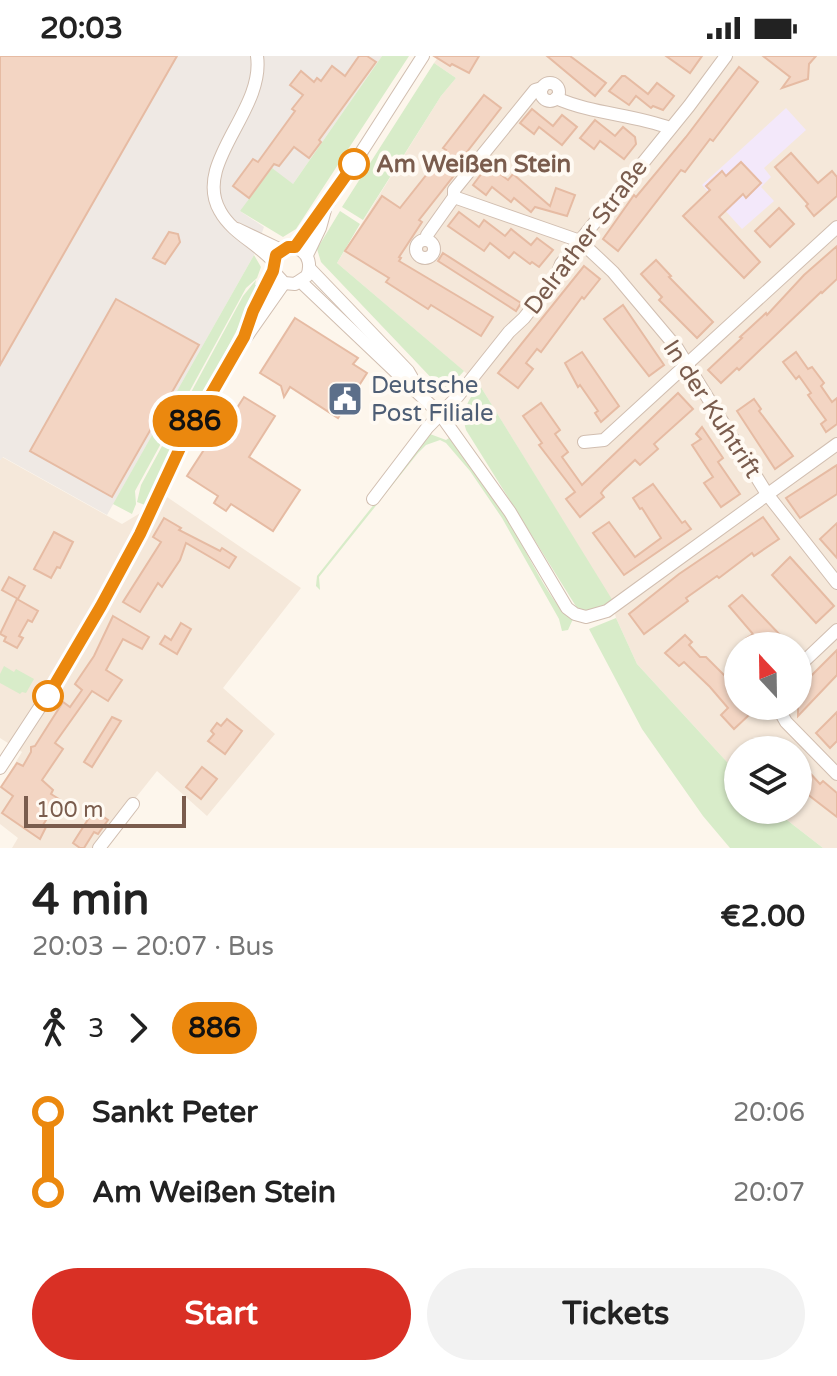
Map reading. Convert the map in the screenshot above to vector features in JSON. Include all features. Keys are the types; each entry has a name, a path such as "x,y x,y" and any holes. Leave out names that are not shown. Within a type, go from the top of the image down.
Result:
{"street":[{"path":"257,56 257,73 248,108 218,162 213,191 218,210 276,261 284,283"},
{"path":"244,337 276,261 301,251 320,228 326,208 423,56"},
{"name":"Delrather Straße","path":"373,499 440,414 524,318 724,57"},
{"path":"427,240 427,235 454,197 454,190 535,90 542,88 545,99 551,101 556,98 570,105 670,128"},
{"path":"454,197 580,241"},
{"path":"584,442 604,440 837,227"},
{"name":"In der Kuhtrift","path":"580,241 613,272 677,348 767,494 837,583"},
{"path":"301,251 310,269 408,371 425,400"},
{"path":"301,282 310,269"},
{"path":"284,283 301,282 440,414 510,512 567,608 586,617 607,611 837,444"},
{"path":"0,768 64,671 101,606 140,534 180,448 244,337 284,283"},
{"path":"812,654 837,630"},
{"path":"785,720 837,774"},
{"path":"0,742 12,750"},
{"path":"99,848 133,804"}],"shaded area":[{"path":"0,56 382,56 293,184 240,211 264,227 254,255 107,515 3,457 0,460"},
{"path":"439,56 837,56 837,848 823,848 792,824 812,824 812,736 724,736 724,759 637,664 616,618 612,601 479,384 337,263 441,96 456,78 434,63"},
{"path":"786,108 806,130 764,168 771,177 761,187 774,201 742,229 702,185"},
{"path":"2,457 122,524 167,497 301,588 223,688 275,734 207,816 157,771 96,848 12,848 18,838 0,824 0,788 22,752 0,738"}],"green space":[{"path":"382,56 409,56 296,229 283,237 240,211 272,168 293,184"},
{"path":"434,63 456,78 441,96 363,220 342,207"},
{"path":"340,211 360,224 337,263 464,371 452,384 443,389 439,386 321,262 317,249"},
{"path":"254,255 261,267 257,278 246,288 135,491 136,504 132,514 113,504"},
{"path":"256,280 255,285 261,284 145,505 137,502 141,485 243,296"},
{"path":"479,384 613,601 592,610 577,608 466,430 465,411"},
{"path":"430,434 446,440 449,438 498,504 546,588 573,619 568,630 562,631 559,619 502,518 470,471 440,440 426,445 418,453 319,577 320,590 316,586 317,576"},
{"path":"616,618 637,664 724,759 724,824 792,824 823,848 730,848 703,816 642,729 589,629"},
{"path":"4,666 34,679 26,693 20,694 0,683"}],"building":[{"path":"0,56 177,56 0,365"},
{"path":"359,56 367,56 376,62 309,158 294,147 279,166 274,164 249,198 233,186 253,159 258,162 295,111 292,109 303,95 290,85 301,71 314,82 317,78 321,81 332,66 345,76"},
{"path":"434,56 479,56 469,73"},
{"path":"547,56 570,56 606,83 595,96"},
{"path":"666,56 702,56 690,73"},
{"path":"763,56 816,56 809,64 808,79 782,88 790,77"},
{"path":"739,67 758,82 713,141 710,139 685,172 681,170 618,251 603,239 634,195 636,197 686,137"},
{"path":"622,76 648,94 657,83 674,96 663,110 651,108 636,96 629,105 609,91"},
{"path":"484,95 501,108 460,161 463,164 419,220 422,222 399,257 399,261 493,317 481,336 431,305 428,309 386,282 389,278 345,251 382,196 400,208"},
{"path":"532,109 553,126 562,115 577,127 562,145 539,127 534,134 520,123"},
{"path":"595,120 615,136 623,127 635,137 636,144 624,159 600,141 594,149 580,138"},
{"path":"791,153 818,183 832,171 837,177 837,196 814,216 806,206 808,204 775,167"},
{"path":"741,162 761,183 746,198 743,194 719,217 760,262 744,278 683,216 710,190 706,186 722,171 726,176"},
{"path":"488,165 508,180 513,174 550,206 556,188 575,195 567,216 535,207 531,212 514,198 511,202 492,187 486,195 473,185"},
{"path":"779,208 794,224 770,247 755,231"},
{"path":"459,212 479,227 484,220 505,236 511,229 531,245 537,238 553,250 539,267 514,252 509,258 490,243 484,251 448,226"},
{"path":"169,232 178,234 180,242 165,264 153,258"},
{"path":"837,246 837,279 721,383 708,370"},
{"path":"443,253 521,303 516,311 438,261"},
{"path":"656,260 713,322 697,338 659,300 662,297 641,274"},
{"path":"584,266 600,279 584,299 582,297 541,352 537,349 526,363 533,369 518,388 498,373"},
{"path":"116,299 199,345 112,497 30,451"},
{"path":"623,305 664,365 649,376 604,319"},
{"path":"295,318 358,358 353,364 367,373 338,418 290,387 284,397 281,386 260,373"},
{"path":"582,352 619,406 601,422 595,413 598,411 580,385 578,387 565,363"},
{"path":"796,352 808,369 812,367 824,383 821,386 832,402 837,398 837,424 826,432 821,424 826,420 808,395 811,393 799,376 796,379 783,362"},
{"path":"678,393 693,409 654,444 658,449 640,465 635,460 604,489 601,493 604,497 580,517 566,499 575,492 539,445 542,443 523,416 541,403 560,430 555,434 568,452 562,457 582,485"},
{"path":"244,397 275,416 249,457 300,490 273,531 231,504 226,511 214,503 218,496 187,476 209,442 213,445"},
{"path":"754,399 761,409 759,411 793,456 775,469 737,411"},
{"path":"702,427 723,458 718,462 740,494 721,507 704,483 713,477 692,445 701,439 696,434"},
{"path":"837,465 837,494 800,518 786,498"},
{"path":"653,484 682,523 685,521 691,529 624,575 593,533 609,522 635,557 661,538 633,498"},
{"path":"763,517 779,539 754,556 752,553 719,578 717,576 644,634 629,614 679,574"},
{"path":"164,518 181,528 179,530 236,557 229,568 186,543 180,560 162,587 158,583 140,612 123,602 161,542 153,537"},
{"path":"837,523 837,558 820,539"},
{"path":"54,532 73,542 60,568 57,567 51,578 34,569"},
{"path":"790,557 834,606 816,623 772,575"},
{"path":"9,577 25,586 18,599 2,590"},
{"path":"742,595 777,632 751,632 729,606"},
{"path":"17,599 38,611 32,622 28,620 19,636 23,638 17,648 4,641 6,637 0,634"},
{"path":"113,616 149,637 142,649 123,639 106,670 122,680 108,701 92,691 55,743 63,749 42,780 53,790 51,794 59,799 43,825 46,827 40,839 2,813 13,796 1,787 17,763 23,766 31,747 35,746 63,702 70,707 82,690 75,684 94,656"},
{"path":"181,623 191,629 177,654 160,644 165,636 171,640"},
{"path":"685,635 700,657 706,657 724,675 724,703 684,662 679,666 665,653"},
{"path":"837,650 837,675 812,701 812,675"},
{"path":"837,712 837,741 830,748 816,733"},
{"path":"112,717 121,721 92,767 84,762"},
{"path":"227,719 242,731 225,754 208,741 217,723 221,726"},
{"path":"726,720 744,720 734,729"},
{"path":"202,767 217,779 201,799 186,787"},
{"path":"812,775 820,784 823,781 837,793 837,817 812,798"},
{"path":"94,810 108,820 98,834 94,832 84,848 80,848 73,843"}],"bus line":[{"name":"886","path":"48,696 101,606 140,534 180,448 244,337 273,271 276,255 288,247 295,247 326,208 354,164"}],"place":[{"name":"Am Weißen Stein","path":"354,164"},
{"name":"Deutsche Post Filiale","path":"345,399"}]}
